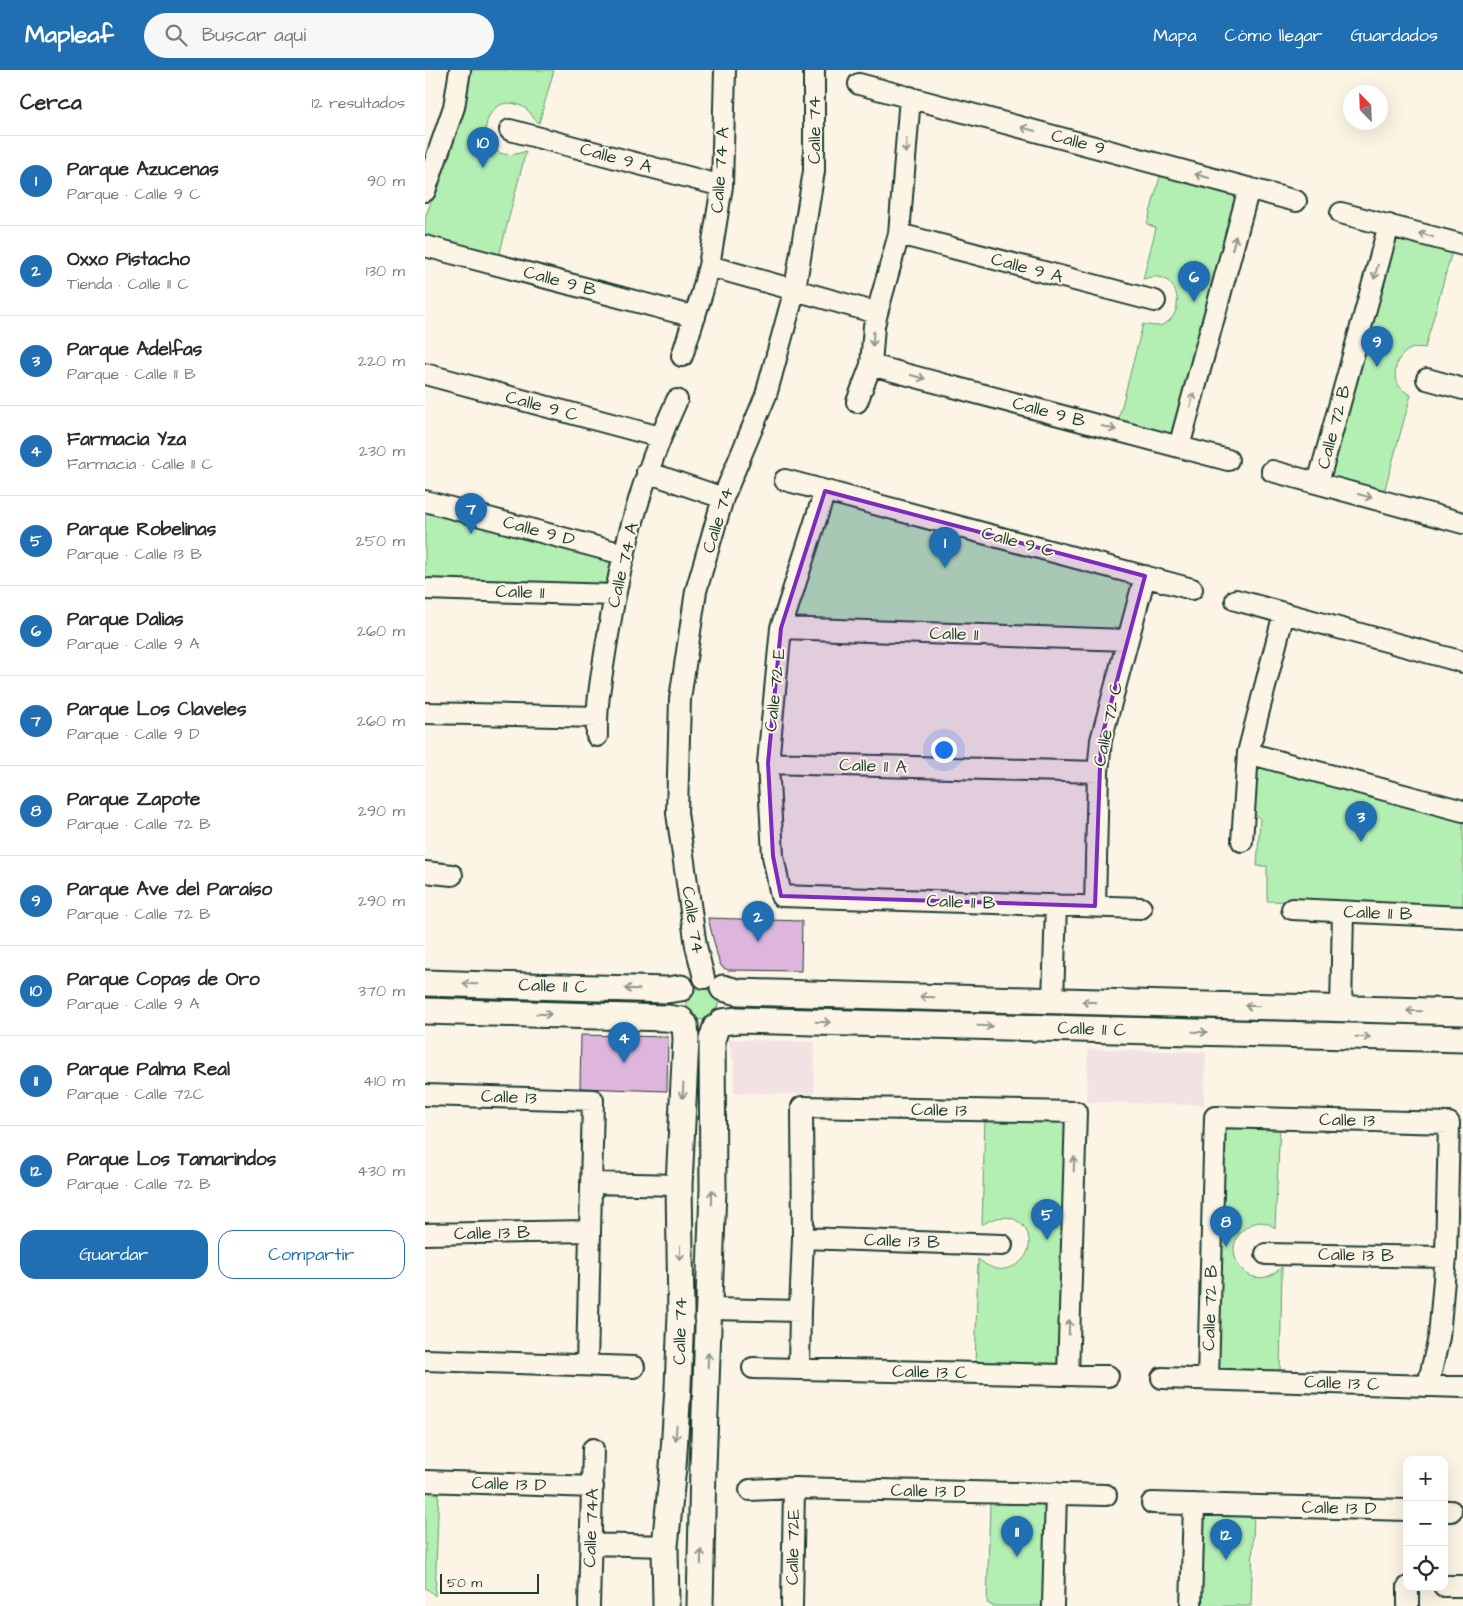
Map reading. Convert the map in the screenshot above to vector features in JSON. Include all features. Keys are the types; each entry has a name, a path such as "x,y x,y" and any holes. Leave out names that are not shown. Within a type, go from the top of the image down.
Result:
{"main road":[{"path":"691,980 714,983 727,994 728,1009 719,1024 700,1031 691,1029 677,1014 675,1001 681,988 691,980"},
{"name":"Calle 11 C","path":"425,983 667,990 681,988"},
{"name":"Calle 11 C","path":"714,983 738,992 1463,1012"},
{"path":"504,1013 510,1006 511,999 510,992 505,985"},
{"path":"789,1021 784,1014 783,1007 786,1000 793,993"},
{"path":"1119,1003 1119,1030"},
{"path":"1149,1004 1149,1031"},
{"path":"1175,1004 1175,1032"},
{"name":"Calle 11 C","path":"425,1011 666,1018 683,1022"},
{"name":"Calle 11 C","path":"719,1024 738,1020 789,1021 1463,1039"},
{"name":"Calle 74","path":"666,1606 665,1546 673,1467 681,1314 679,1185 685,1066 683,1022"},
{"name":"Calle 74","path":"700,1606 713,1189 711,1066 712,1040 719,1024"},
{"path":"685,1066 711,1066"},
{"path":"681,1136 711,1137"},
{"path":"678,1387 689,1395 707,1391"},
{"path":"673,1467 690,1462 703,1467"}],"street":[{"path":"425,191 454,107 460,70"},
{"name":"Calle 74 A","path":"683,356 709,266 722,186 725,70"},
{"name":"Calle 74","path":"714,983 696,946 677,813 680,698 696,591 723,498 766,395 795,289 813,170 814,70"},
{"name":"Calle 9","path":"859,84 1296,201"},
{"path":"857,402 871,365 874,326 899,234 910,97"},
{"name":"Calle 9 A","path":"510,130 722,186"},
{"path":"1179,447 1249,188"},
{"path":"1341,213 1463,245"},
{"name":"Calle 72 B","path":"1318,483 1389,225"},
{"name":"Calle 9 A","path":"899,234 1155,301"},
{"name":"Calle 9 B","path":"425,246 695,316"},
{"path":"709,266 877,313"},
{"name":"Calle 9 B","path":"871,365 1228,460"},
{"name":"Calle 9 C","path":"425,374 660,437"},
{"path":"1427,379 1463,389"},
{"name":"Calle 74 A","path":"425,713 597,727 614,595 623,554 647,472 677,400"},
{"path":"1272,470 1463,523"},
{"path":"647,472 723,498"},
{"name":"Calle 9 C","path":"785,480 1192,589"},
{"name":"Calle 72 E","path":"781,896 773,856 768,763 781,628 825,491"},
{"name":"Calle 9 D","path":"425,501 623,554"},
{"name":"Calle 72 C","path":"1095,906 1098,772 1101,740 1145,576"},
{"name":"Calle 11","path":"425,589 614,595"},
{"path":"1237,600 1463,662"},
{"path":"1242,840 1248,753 1284,613"},
{"name":"Calle 11","path":"781,628 1127,640"},
{"path":"1248,753 1463,811"},
{"name":"Calle 11 A","path":"768,763 1098,772"},
{"path":"425,872 453,875"},
{"name":"Calle 11 B","path":"781,896 1141,908"},
{"path":"1053,1001 1056,905"},
{"name":"Calle 11 B","path":"1292,909 1463,917"},
{"path":"1341,1009 1343,912"},
{"name":"Calle 13","path":"425,1095 593,1100 591,1183"},
{"name":"Calle 13","path":"803,1238 802,1107 1075,1112 1068,1376"},
{"name":"Calle 72 B","path":"1208,1379 1215,1117"},
{"name":"Calle 13","path":"1215,1117 1449,1122 1455,1194"},
{"path":"587,1365 591,1183 679,1185"},
{"path":"1428,1386 1439,1337 1446,1257 1455,1194"},
{"name":"Calle 13 B","path":"425,1234 590,1232"},
{"path":"799,1369 803,1238"},
{"name":"Calle 13 B","path":"803,1238 1002,1245"},
{"name":"Calle 13 B","path":"1266,1254 1446,1257"},
{"path":"710,1309 800,1310"},
{"path":"425,1360 634,1367"},
{"name":"Calle 13 C","path":"753,1368 1108,1376"},
{"name":"Calle 13 C","path":"1162,1378 1463,1387"},
{"name":"Calle 74A","path":"589,1606 593,1449"},
{"name":"Calle 13 D","path":"425,1481 593,1487"},
{"name":"Calle 13 D","path":"750,1490 793,1488 1106,1495"},
{"name":"Calle 72E","path":"792,1606 793,1488"},
{"path":"1053,1606 1057,1493"},
{"name":"Calle 13 D","path":"1152,1503 1403,1510"},
{"path":"1191,1606 1194,1504"},
{"path":"591,1544 665,1546"},
{"path":"1448,1586 1463,1586"},
{"path":"1407,1606 1408,1591"}],"highlighted area":[{"path":"825,491 1145,576 1101,740 1095,906 781,896 773,856 768,763 781,628"}],"shaded area":[{"path":"728,1039 815,1042 814,1094 734,1093 734,1063"},
{"path":"1088,1049 1206,1052 1204,1105 1086,1102"}],"green space":[{"path":"471,70 554,70 539,123 528,111 519,105 505,104 495,109 488,118 486,130 488,142 495,151 508,154 526,151 499,256 425,236 425,217 440,181 461,119"},
{"path":"1161,173 1233,193 1237,201 1175,431 1167,435 1118,421 1143,324 1162,325 1174,315 1177,307 1176,292 1166,280 1156,277 1143,279 1156,228 1147,224"},
{"path":"1401,237 1452,251 1425,348 1415,348 1407,351 1397,365 1395,373 1397,382 1402,389 1411,395 1384,492 1335,481 1331,473 1393,241"},
{"path":"835,502 1129,580 1134,589 1124,624 1117,630 799,621 794,613 827,506"},
{"path":"425,509 607,559 611,566 608,581 602,585 425,580"},
{"path":"1260,764 1463,819 1463,906 1267,901 1267,866 1257,866 1260,819 1250,809 1251,769"},
{"path":"702,988 714,992 718,1004 714,1016 702,1020 690,1016 686,1004 690,992"},
{"path":"985,1117 1061,1119 1068,1125 1061,1364 1055,1370 975,1368 978,1259 991,1267 1004,1269 1014,1266 1024,1258 1029,1249 1029,1238 1025,1229 1018,1222 1009,1218 996,1218 982,1225"},
{"path":"1228,1124 1280,1125 1275,1228 1263,1222 1250,1225 1240,1233 1235,1242 1234,1252 1242,1269 1250,1275 1259,1278 1269,1276 1282,1267 1280,1376 1216,1370 1222,1129"},
{"path":"425,1488 439,1488 435,1596 425,1588"},
{"path":"990,1503 1041,1504 1047,1510 1045,1606 993,1606 987,1603"},
{"path":"1254,1510 1251,1606 1199,1606 1202,1514"}],"building":[{"path":"708,918 802,921 801,971 728,970 722,967 719,962"},
{"path":"581,1035 668,1037 667,1091 580,1088"}],"place":[{"name":"Parque Copas de Oro","path":"483,168"},
{"name":"Parque Dalias","path":"1194,302"},
{"name":"Parque Ave del Paraíso","path":"1377,367"},
{"name":"Parque Los Claveles","path":"471,534"},
{"name":"Parque Azucenas","path":"945,568"},
{"name":"Parque Adelfas","path":"1361,842"},
{"name":"Oxxo Pistacho","path":"758,942"},
{"name":"Farmacia Yza","path":"624,1063"},
{"name":"Parque Robelinas","path":"1047,1240"},
{"name":"Parque Zapote","path":"1226,1247"},
{"name":"Parque Palma Real","path":"1017,1557"},
{"name":"Parque Los Tamarindos","path":"1226,1560"}]}
